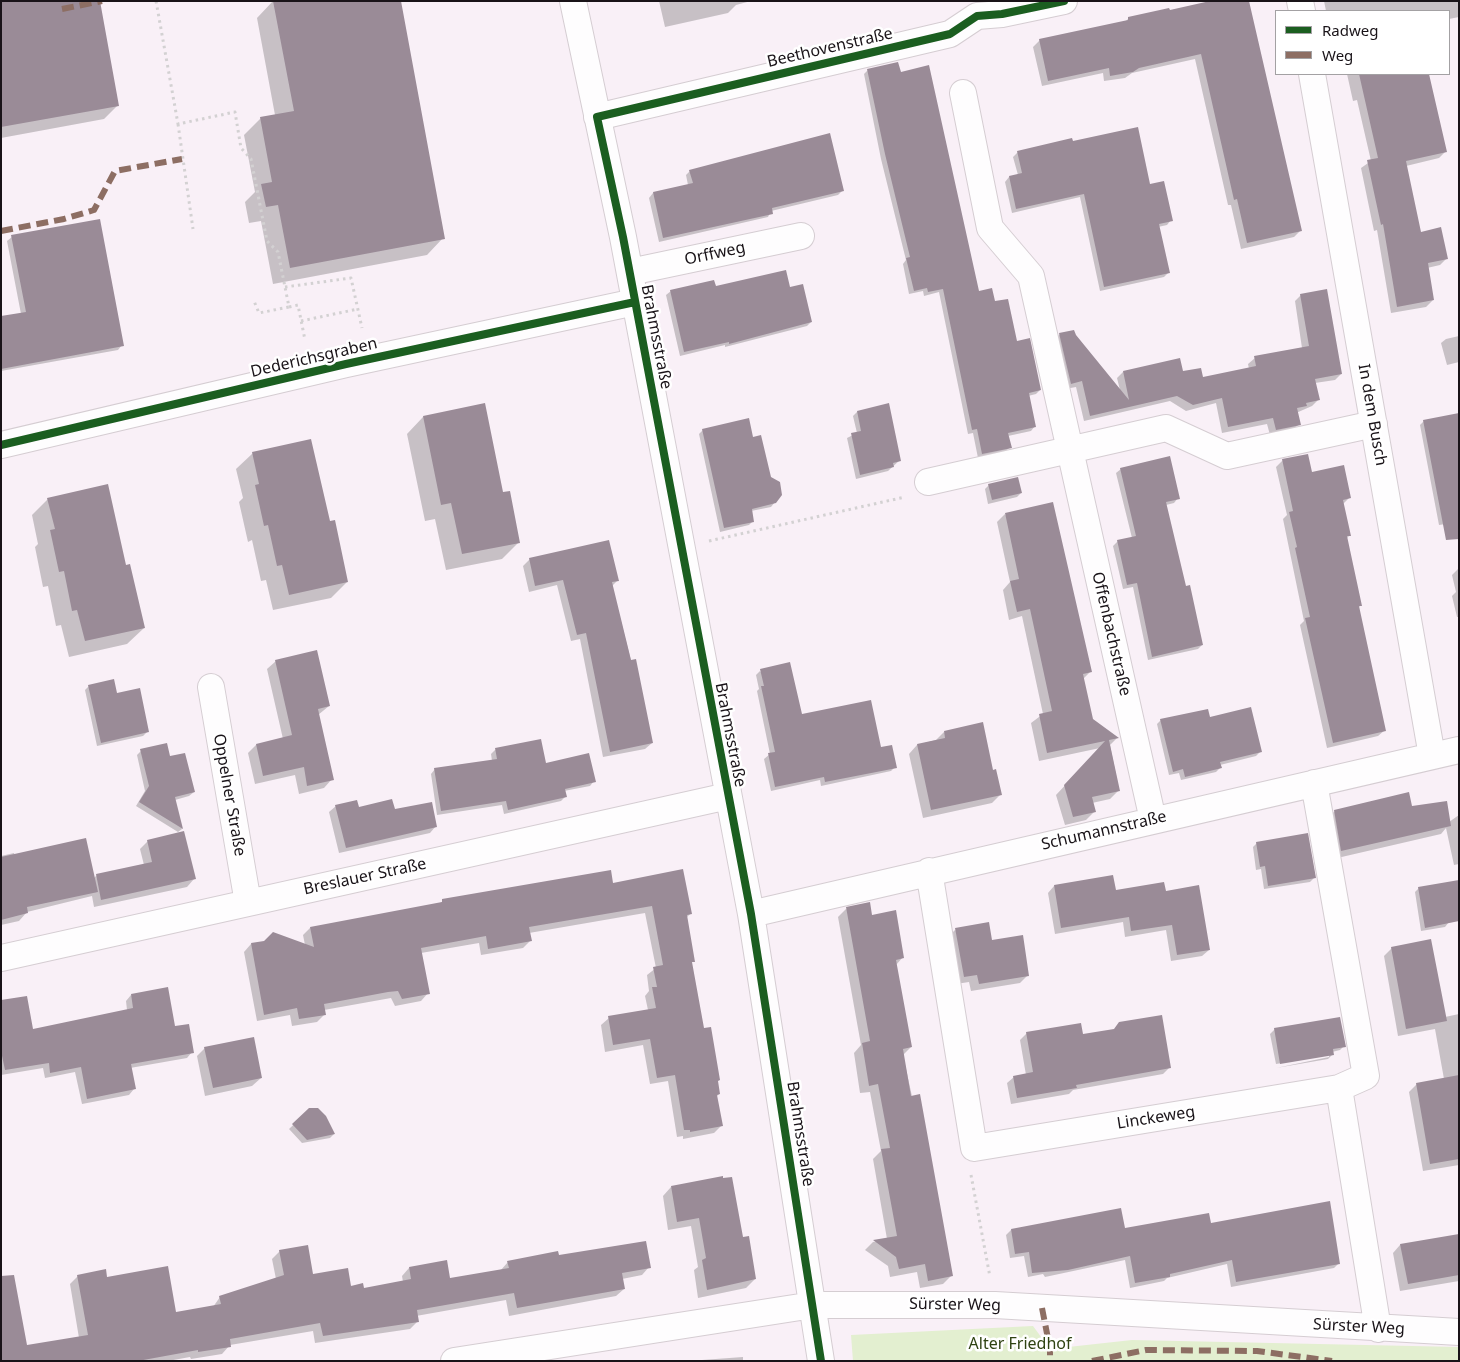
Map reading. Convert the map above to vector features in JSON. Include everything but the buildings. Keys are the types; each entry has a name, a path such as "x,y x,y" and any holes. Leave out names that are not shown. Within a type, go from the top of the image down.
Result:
{"street":[{"name":"Brahmsstraße","path":"573,1 630,272 751,914 821,1361"},
{"name":"Beethovenstraße","path":"597,117 950,34 974,8 1002,14 1064,1"},
{"name":"In dem Busch","path":"1312,75 1432,756"},
{"name":"Offenbachstraße","path":"963,93 990,228 1031,276 1153,820"},
{"name":"Orffweg","path":"630,272 801,236"},
{"name":"Dederichsgraben","path":"1,446 346,364 635,302"},
{"path":"928,482 1166,428 1228,456 1374,424"},
{"name":"Oppelner Straße","path":"211,687 248,903"},
{"name":"Schumannstraße","path":"751,914 929,871 1459,750"},
{"name":"Linckeweg","path":"974,1148 1339,1088 1366,1076 1314,783"},
{"name":"Breslauer Straße","path":"1,958 728,796"},
{"path":"929,871 974,1148"},
{"path":"1339,1088 1378,1329"},
{"name":"Sürster Weg","path":"454,1361 813,1305 995,1305 1378,1329 1459,1332"}],"path":[{"path":"156,1 178,124 193,229"},
{"path":"178,124 235,112 241,148 251,159 267,241 278,252 288,307"},
{"path":"285,287 351,278 362,328"},
{"path":"254,301 259,313 298,305 305,340"},
{"path":"301,321 358,309"},
{"path":"681,546 914,495 928,482"},
{"path":"974,1148 968,1161 995,1305"}],"green space":[{"name":"Alter Friedhof","path":"1033,1326 1050,1349 1132,1340 1459,1347 1459,1361 853,1361 851,1335"}],"marked path":[{"path":"62,9 102,1"},
{"path":"1,231 64,219 94,210 115,171 182,159"},
{"path":"1042,1308 1050,1349 1050,1361"},
{"path":"1092,1361 1146,1350 1257,1351 1332,1361"}],"cycle path":[{"path":"821,1361 751,914 623,237 597,117 950,34 977,16 1002,14 1064,1"},
{"path":"1,445 346,364 635,302"}]}
